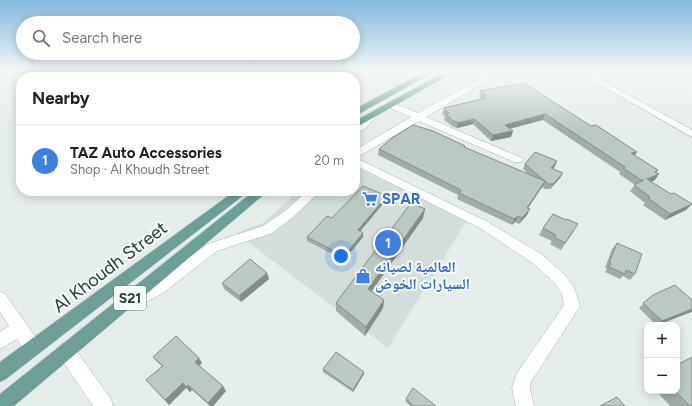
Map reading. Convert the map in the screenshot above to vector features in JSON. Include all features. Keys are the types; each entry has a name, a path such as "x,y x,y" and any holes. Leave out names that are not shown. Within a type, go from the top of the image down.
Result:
{"main road":[{"path":"360,110 395,91"},
{"path":"360,122 416,91"},
{"name":"Al Khoudh Street","path":"0,372 236,196"},
{"name":"S21","path":"0,406 256,196"}],"street":[{"path":"360,151 416,116 463,91"},
{"path":"615,91 680,128 692,133"},
{"path":"627,91 692,127"},
{"path":"391,105 518,160"},
{"path":"360,128 373,114"},
{"path":"360,163 484,225 536,258 559,278 569,292 572,306 523,379 521,388 525,406"},
{"path":"123,304 135,302 157,291 205,252 216,245 266,230 308,196"},
{"path":"0,299 33,348"},
{"path":"0,341 20,328"},
{"path":"66,351 104,406"}],"shaded area":[{"path":"360,169 407,191 466,222 388,348 236,233 263,223 293,196 360,196"}],"building":[{"path":"480,91 536,91 591,126 596,125 637,152 631,153 658,170 655,172 659,174 647,179 671,194 674,193 692,204 670,214 648,198 650,197 634,185 644,180 641,180 623,168 625,167 545,114 505,125 513,131 493,135 474,119 458,123 453,121 446,114 449,113 444,108 486,98 483,96 486,95"},
{"path":"413,125 433,131 465,146 464,147 545,181 527,208 530,209 522,218 518,216 514,219 459,193 461,190 379,149 392,138"},
{"path":"535,152 557,161 551,168 563,173 553,184 548,184 525,164"},
{"path":"363,186 387,196 358,230 363,233 344,256 307,237 327,216 332,218 353,196 360,196 360,189"},
{"path":"411,203 425,209 368,289 384,300 366,327 336,303"},
{"path":"553,214 578,224 565,243 554,237 556,235 543,228"},
{"path":"617,243 642,254 635,274 626,270 625,274 609,267 611,263 609,263"},
{"path":"250,259 267,273 239,296 222,283"},
{"path":"675,285 692,300 692,309 662,321 643,303 653,295"},
{"path":"176,336 199,358 195,362 223,386 208,403 188,385 186,387 183,383 165,400 146,380 163,366 153,357"},
{"path":"336,352 364,372 353,390 323,369"},
{"path":"692,357 692,406 690,406 678,394 680,394 680,363"},
{"path":"413,388 436,406 414,406 406,399"},
{"path":"617,397 625,406 600,406"}],"place":[{"name":"SPAR","path":"370,199"},
{"name":"TAZ Auto Accessories","path":"388,243"},
{"name":"العالمية لصيانه السيارات الخوض","path":"363,276"}]}
